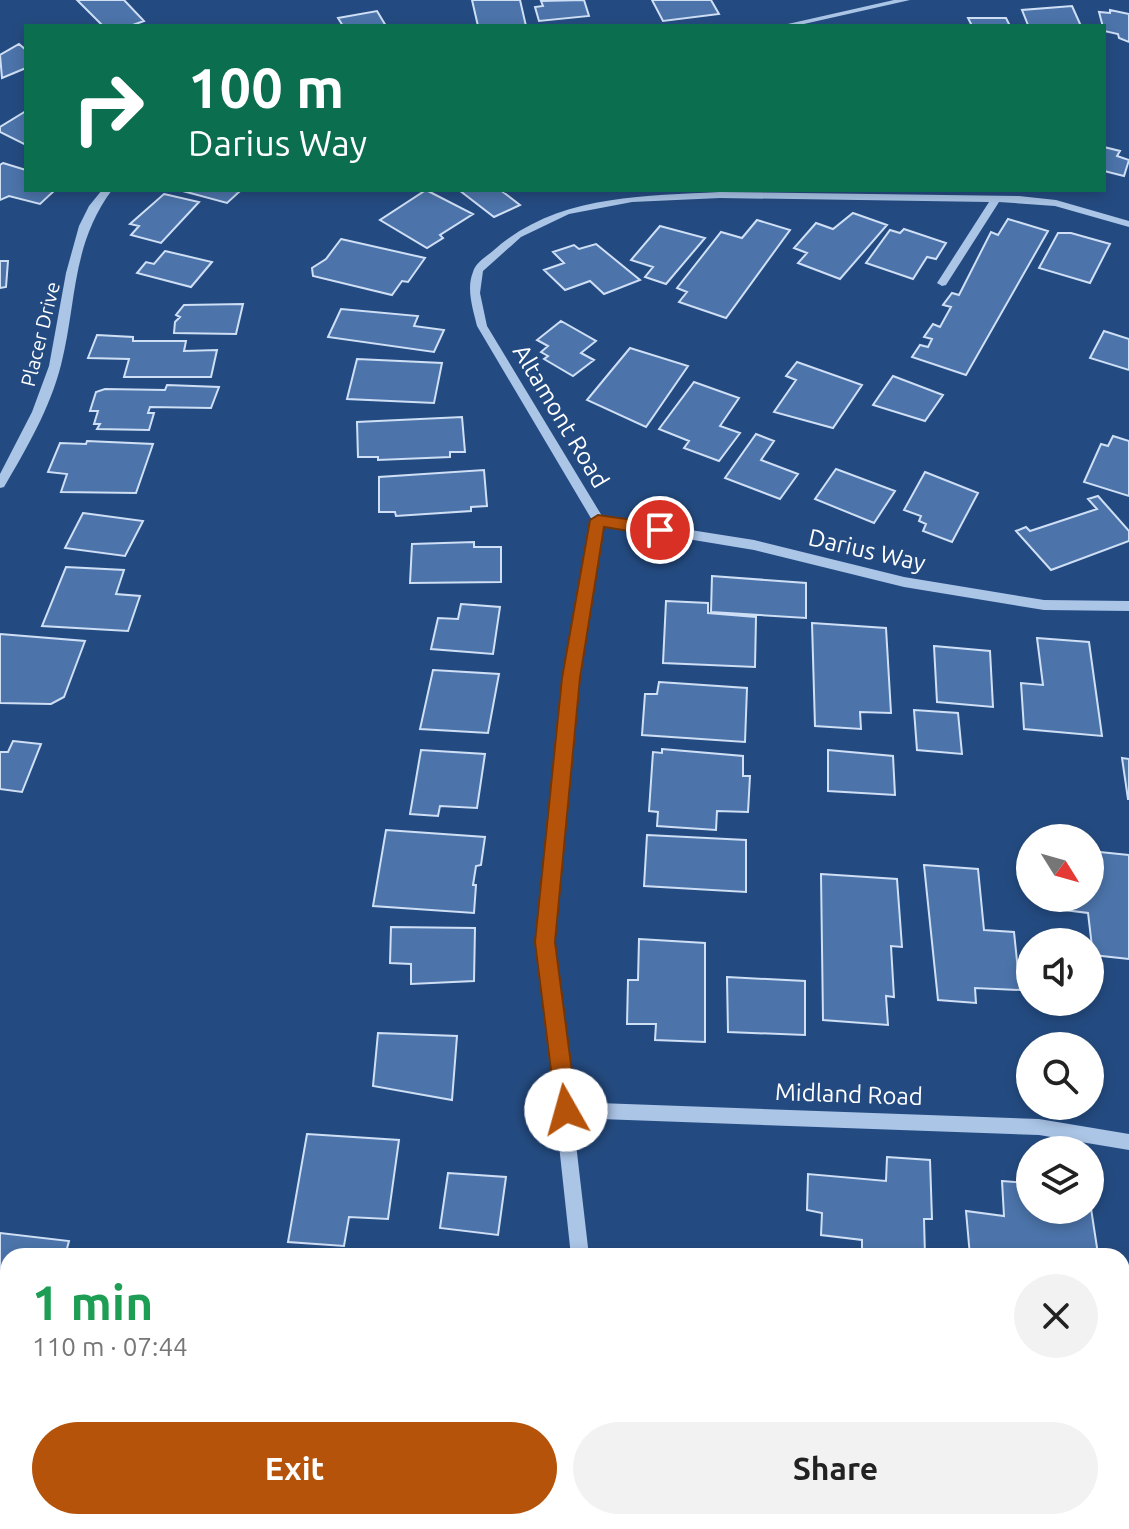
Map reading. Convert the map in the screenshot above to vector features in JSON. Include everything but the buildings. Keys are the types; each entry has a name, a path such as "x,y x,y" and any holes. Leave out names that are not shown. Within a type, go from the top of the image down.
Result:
{"street":[{"path":"792,24 906,0"},
{"name":"Placer Drive","path":"0,484 26,439 54,367 82,232 106,192"},
{"name":"Altamont Road","path":"579,1248 545,942 571,678 598,520 482,326 475,293 478,270 517,235 566,212 632,199 720,195 996,199 1056,203 1129,224"},
{"path":"942,283 996,199"},
{"name":"Darius Way","path":"598,520 754,545 904,582 1013,600 1044,605 1129,606"},
{"name":"Midland Road","path":"566,1110 1039,1127 1129,1142"}],"route":[{"path":"566,1110 545,942 571,678 598,520 660,530"}]}
